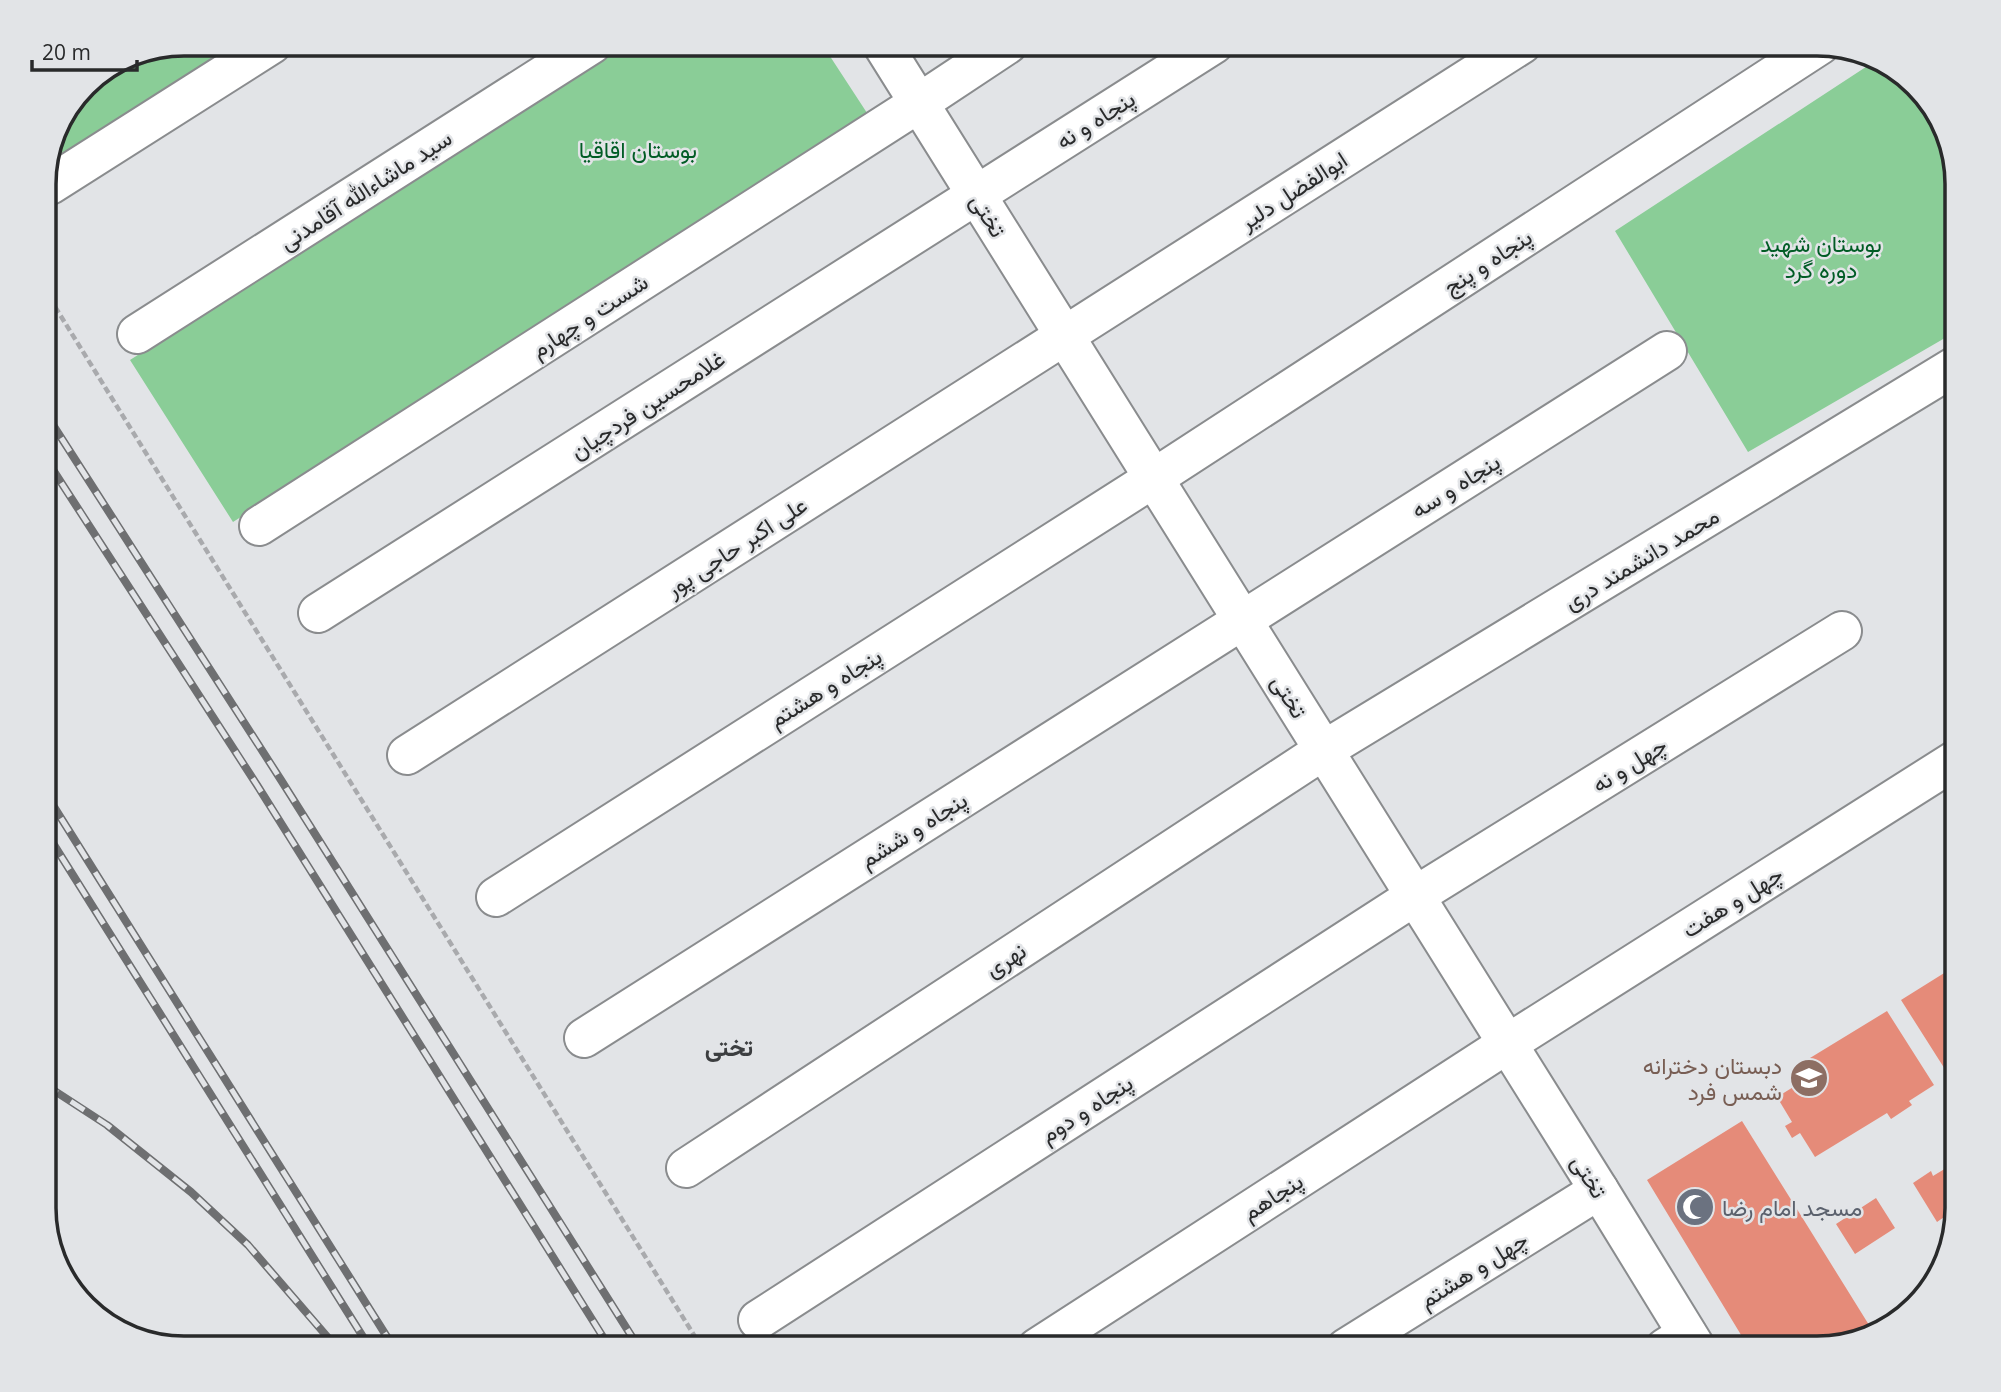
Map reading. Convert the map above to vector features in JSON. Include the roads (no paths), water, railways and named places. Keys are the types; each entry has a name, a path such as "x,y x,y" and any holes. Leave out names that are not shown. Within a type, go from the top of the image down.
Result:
{"street":[{"path":"56,181 253,56"},
{"name":"سید ماشاءالله آقامدنی","path":"138,334 573,56"},
{"name":"تختی","path":"890,56 1599,1190 1679,1336"},
{"name":"شست و چهارم","path":"259,526 990,56"},
{"name":"پنجاه و نه","path":"976,194 1195,56"},
{"name":"ابوالفضل دلیر","path":"1065,336 1503,56"},
{"name":"پنجاه و پنج","path":"1154,478 1801,56"},
{"name":"غلامحسین فردچیان","path":"318,614 976,194"},
{"name":"علی اکبر حاجی پور","path":"407,755 1065,336"},
{"name":"پنجاه و سه","path":"1242,620 1667,351"},
{"name":"محمد دانشمند دری","path":"1324,750 1945,372"},
{"name":"پنجاه و هشتم","path":"496,897 1154,478"},
{"name":"پنجاه و ششم","path":"584,1038 1242,620"},
{"name":"چهل و نه","path":"1415,896 1842,631"},
{"name":"نهری","path":"686,1168 1324,750"},
{"name":"چهل و هفت","path":"1507,1044 1945,767"},
{"name":"پنجاه و دوم","path":"758,1320 1415,896"},
{"name":"پنجاهم","path":"1056,1336 1507,1044"},
{"name":"چهل و هشتم","path":"1365,1336 1599,1190"}],"railway":[{"path":"56,430 281,780 631,1336"},
{"path":"56,475 257,785 602,1336"},
{"path":"56,810 386,1336"},
{"path":"56,848 362,1336"},
{"path":"56,1092 107,1125 191,1192 248,1245 327,1336"}],"place":[{"name":"دبستان دخترانه شمس فرد","path":"1809,1078"},
{"name":"مسجد امام رضا","path":"1695,1207"}],"district":[{"name":"تختی","path":"729,1046"}],"park label":[{"name":"بوستان اقاقیا","path":"638,149"},
{"name":"بوستان شهید دوره گرد","path":"1821,256"}]}
